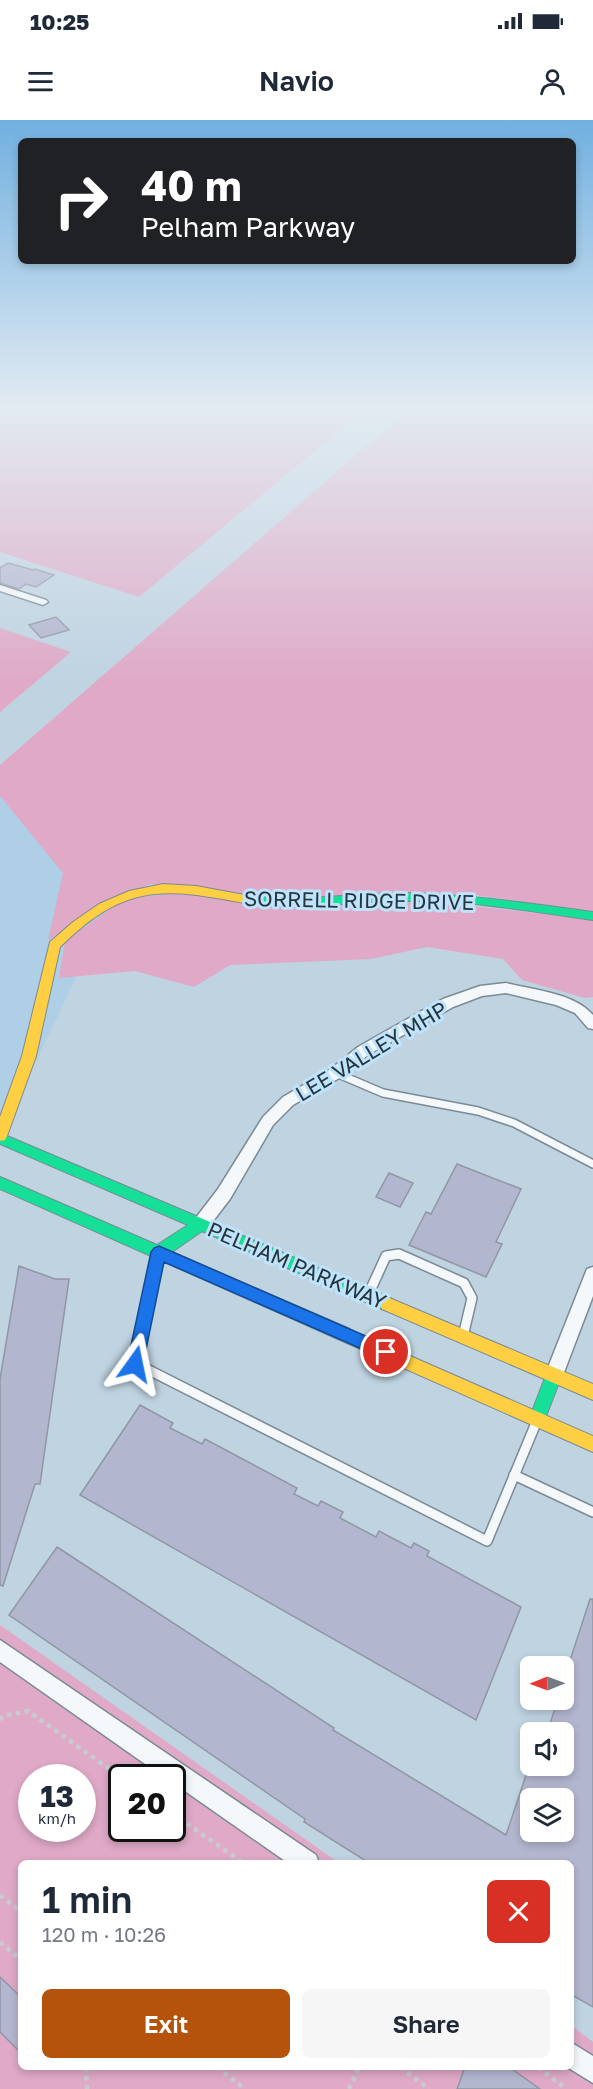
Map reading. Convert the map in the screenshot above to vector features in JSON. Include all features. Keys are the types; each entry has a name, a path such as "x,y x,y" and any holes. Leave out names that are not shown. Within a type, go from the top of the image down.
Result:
{"main road":[{"name":"SORRELL RIDGE DRIVE","path":"0,1137 29,1056 54,945 126,895 154,888 168,888 244,900 290,903 429,896 593,915"},
{"name":"PELHAM PARKWAY","path":"0,1137 593,1392"},
{"name":"PELHAM PARKWAY","path":"0,1183 593,1443"},
{"path":"159,1252 201,1224"},
{"path":"537,1419 554,1375"}],"street":[{"path":"0,588 43,602"},
{"name":"LEE VALLEY MHP","path":"201,1224 224,1194 268,1121 288,1101 336,1073 376,1043 448,1003 480,991 506,988 551,998 580,1009 593,1024"},
{"path":"554,1375 593,1274"},
{"path":"0,1650 304,1860"},
{"path":"574,2057 593,2071"}],"lane":[{"path":"336,1073 383,1093 478,1111 514,1123 593,1164"},
{"path":"159,1252 135,1364 487,1541 537,1419"},
{"path":"368,1295 386,1256 399,1254 464,1283 472,1298 463,1336"},
{"path":"514,1475 593,1512"}],"path":[{"path":"0,1720 3,1716 27,1711 108,1768"},
{"path":"186,1823 239,1860"},
{"path":"0,1895 18,1910"},
{"path":"0,1942 18,1957"},
{"path":"86,2070 87,2089"},
{"path":"221,2070 245,2089"},
{"path":"349,2089 357,2070"},
{"path":"404,2070 429,2089"},
{"path":"542,2070 566,2089"}],"shaded area":[{"path":"0,499 257,499 139,597 0,552"},
{"path":"306,499 593,499 593,911 468,894 279,900 150,884 48,940 63,873 0,796 0,765"},
{"path":"0,628 71,652 0,712"},
{"path":"0,786 133,858 0,1137"},
{"path":"185,893 237,902 423,901 593,919 593,997 585,998 522,980 503,959 427,947 371,959 230,965 194,987 135,971 59,978 65,941 126,898"},
{"path":"0,1625 335,1860 18,1860 18,2070 574,2070 574,2028 593,2042 593,2089 0,2089"}],"building":[{"path":"8,563 54,575 36,587 26,584 19,589 0,583 0,568"},
{"path":"56,617 69,630 41,638 29,625"},
{"path":"457,1164 521,1189 496,1242 502,1244 486,1277 409,1245 426,1212 431,1214"},
{"path":"389,1173 413,1183 400,1207 376,1197"},
{"path":"19,1266 55,1279 69,1279 40,1484 35,1484 3,1586 0,1585 0,1379"},
{"path":"140,1405 173,1423 170,1428 202,1444 205,1439 297,1488 294,1494 318,1506 321,1501 343,1512 340,1518 376,1537 379,1531 411,1548 414,1543 429,1551 427,1556 521,1607 476,1720 80,1495"},
{"path":"57,1547 334,1728 333,1730 506,1835 520,1793 520,1842 574,1842 574,1788 522,1788 526,1776 574,1776 574,1722 550,1722 555,1710 574,1710 574,1656 571,1656 590,1599 593,1599 593,2007 574,1996 574,1860 364,1860 304,1822 305,1819 9,1615"},
{"path":"0,1977 18,1994 18,2050 0,2032"},
{"path":"464,2070 513,2070 540,2089 457,2089"}],"traffic: fast":[{"path":"250,900 291,903 437,897 593,916"},
{"path":"0,1138 387,1304"},
{"path":"0,1183 344,1334"},
{"path":"159,1252 201,1224"},
{"path":"537,1419 554,1375"}],"traffic: slow":[{"path":"0,1136 29,1056 54,945 90,915 118,900 148,890 185,888 250,900"},
{"path":"387,1304 593,1392"},
{"path":"344,1334 593,1444"}],"route":[{"path":"135,1364 159,1252 386,1352"}]}
